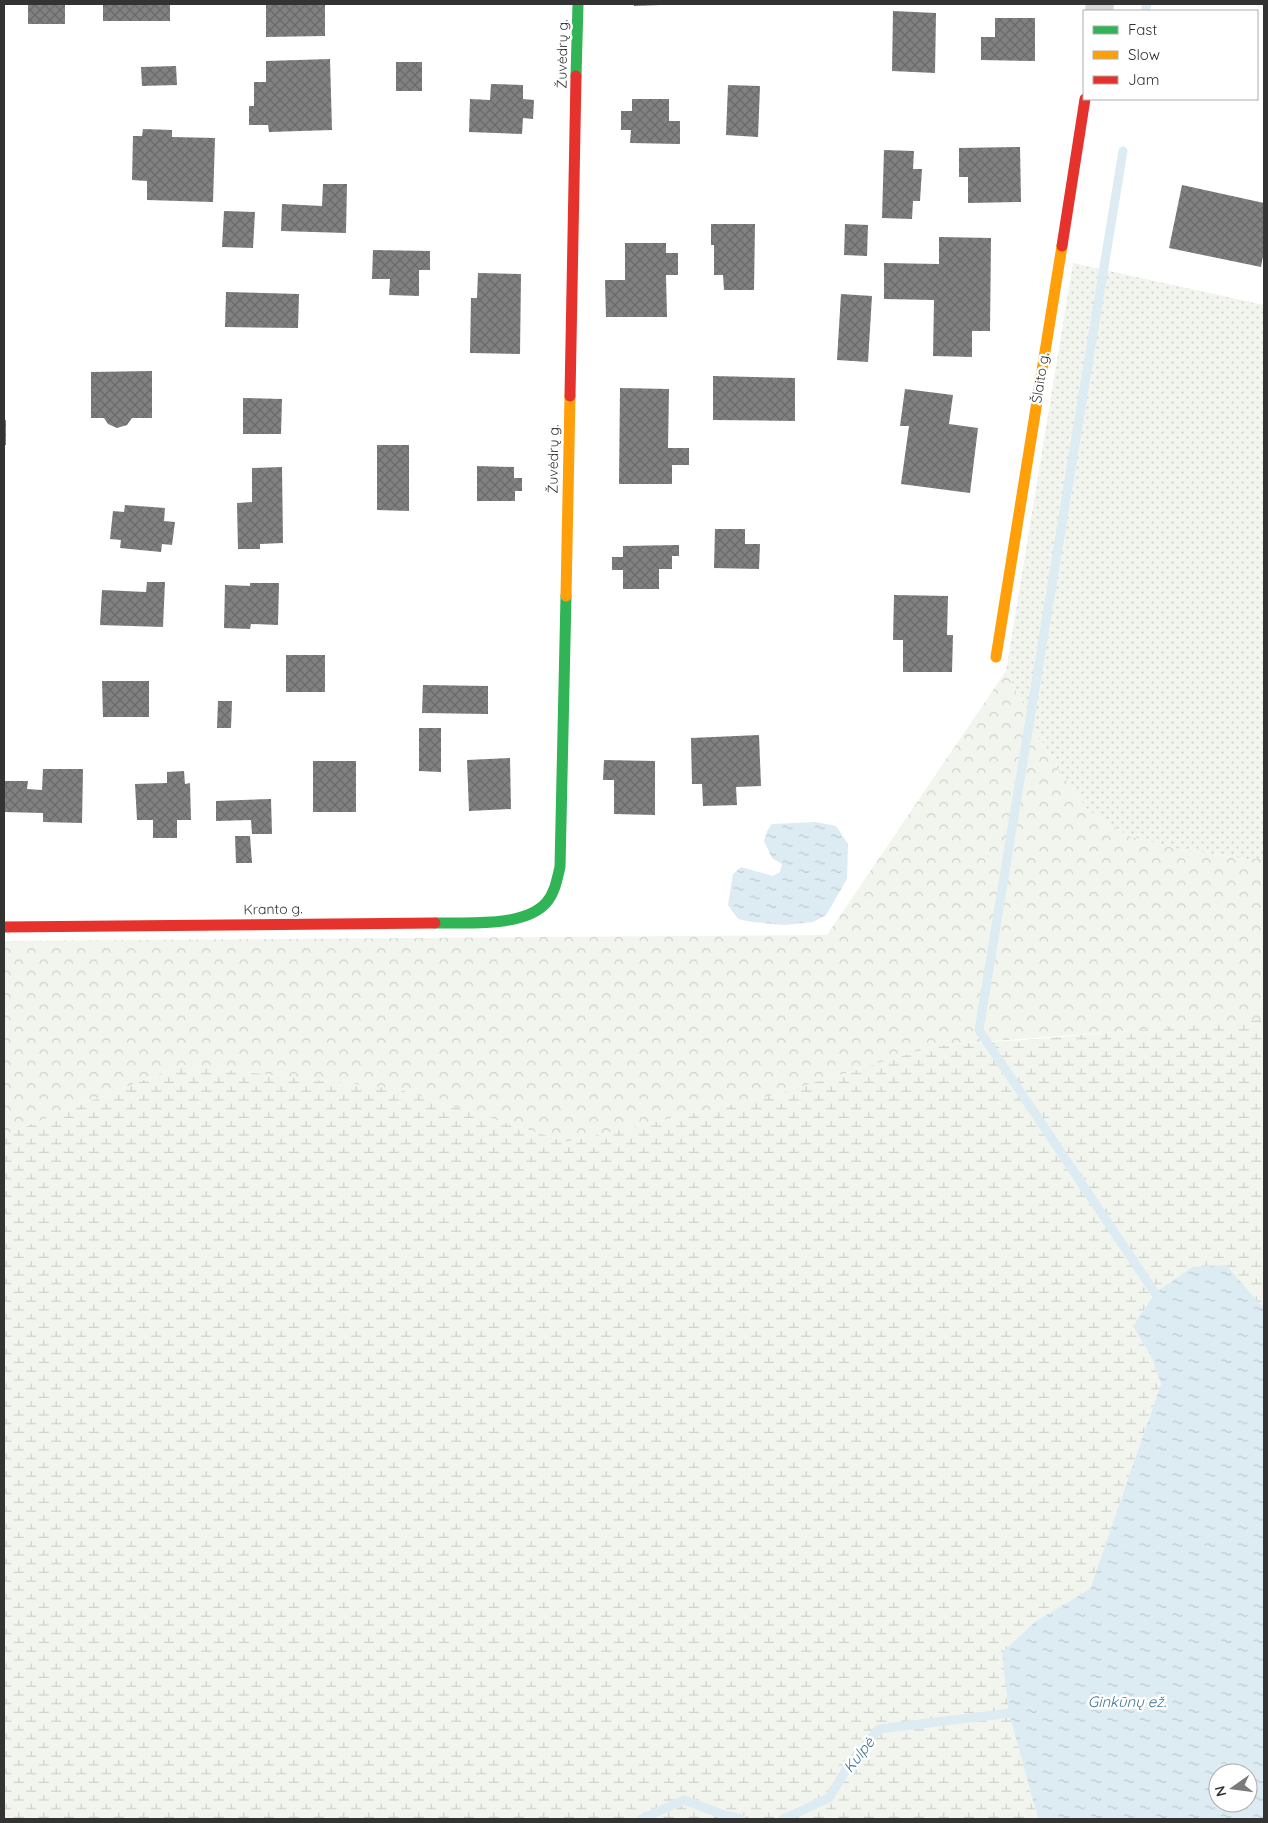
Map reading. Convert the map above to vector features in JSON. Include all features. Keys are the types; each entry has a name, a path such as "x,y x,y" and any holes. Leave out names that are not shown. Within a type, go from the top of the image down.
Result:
{"street":[{"name":"Žuvėdrų g.","path":"540,909 549,901 556,886 560,868 578,4"},
{"name":"Šlaito g.","path":"996,657 1085,100"},
{"name":"Kranto g.","path":"4,927 496,922 523,917 540,909"}],"green space":[{"path":"1073,263 1264,305 1264,859 1246,859 1178,849 1128,836 1088,810 1052,761 1006,671"},
{"path":"1006,671 1052,761 1088,810 1128,836 1178,849 1246,859 1264,859 1264,1021 939,1045 770,1096 567,1142 397,1089 182,1065 4,1135 4,941 827,935"},
{"path":"1264,1021 1264,1306 1192,1267 1155,1293 1133,1326 1152,1358 1161,1384 1090,1589 1036,1621 1009,1713 1038,1819 4,1819 4,1135 182,1065 397,1089 567,1142 770,1096 939,1045 1023,1040"}],"water":[{"path":"816,822 836,826 848,844 847,879 826,915 813,922 785,925 738,919 728,905 733,874 741,867 773,876 780,872 782,864 772,858 764,841 767,831 772,824"},
{"name":"Ginkūnų ež.","path":"1226,1265 1260,1304 1264,1306 1264,1819 1038,1819 1009,1713 1002,1653 1036,1621 1090,1589 1161,1384 1152,1358 1133,1326 1155,1293 1192,1267"}],"building":[{"path":"28,4 65,4 65,24 28,24"},
{"path":"103,4 170,4 170,21 103,21"},
{"path":"266,4 325,4 325,36 266,37"},
{"path":"634,4 660,4 660,5 634,6"},
{"path":"893,11 936,13 935,73 892,71"},
{"path":"995,18 1035,18 1035,61 981,60 981,37 995,37"},
{"path":"330,59 332,130 269,132 268,125 249,125 249,106 254,106 254,82 266,82 266,61"},
{"path":"396,62 422,62 422,91 396,91"},
{"path":"176,66 177,85 142,86 141,67"},
{"path":"491,84 523,85 523,99 534,100 533,119 523,118 522,134 469,132 470,99 490,100"},
{"path":"728,85 760,86 758,137 726,135"},
{"path":"632,99 669,99 669,121 680,121 680,144 630,143 631,130 621,130 621,111 632,111"},
{"path":"143,129 172,130 172,137 215,138 213,202 147,200 147,181 132,180 133,136 142,136"},
{"path":"1020,147 1021,202 968,203 968,177 959,177 959,148"},
{"path":"884,150 914,151 913,169 922,169 920,201 913,201 912,219 882,218"},
{"path":"323,184 347,184 346,233 281,231 282,204 322,206"},
{"path":"1182,185 1264,203 1264,251 1261,267 1169,248"},
{"path":"224,211 255,212 253,248 222,247"},
{"path":"711,224 755,224 754,290 724,290 723,275 714,275 714,245 711,245"},
{"path":"845,224 868,225 867,256 844,255"},
{"path":"939,237 991,238 990,331 972,331 972,357 933,356 934,300 884,299 884,263 939,264"},
{"path":"625,243 666,243 666,253 678,253 678,275 666,275 667,317 606,317 605,280 625,280"},
{"path":"373,250 430,251 430,270 419,270 419,296 389,295 390,279 372,279"},
{"path":"478,273 521,274 520,354 470,353 471,298 477,298"},
{"path":"226,292 299,294 298,328 225,327"},
{"path":"841,294 872,296 868,362 837,360"},
{"path":"152,371 152,418 132,418 127,425 117,428 108,424 104,418 91,418 91,372"},
{"path":"713,376 795,378 795,421 713,420"},
{"path":"620,388 669,389 668,448 689,448 689,465 672,465 672,484 619,484"},
{"path":"905,389 953,395 949,424 978,428 970,493 901,484 909,426 900,426"},
{"path":"243,398 282,399 281,434 243,434"},
{"path":"4,420 6,420 6,445 4,445"},
{"path":"377,445 409,445 409,511 377,510"},
{"path":"477,466 514,467 514,478 522,478 522,491 515,491 515,501 477,501"},
{"path":"282,467 283,543 260,544 260,549 238,549 237,503 252,502 252,468"},
{"path":"125,505 165,508 164,521 175,522 172,545 162,544 161,552 120,548 121,540 110,539 113,511 124,512"},
{"path":"715,529 745,529 745,544 760,544 759,569 714,568"},
{"path":"679,545 679,556 672,556 672,569 659,569 659,589 623,589 623,570 612,570 612,557 623,557 623,546"},
{"path":"147,582 165,582 163,627 100,625 102,590 146,592"},
{"path":"250,583 279,583 278,625 251,624 250,629 224,628 225,585 250,586"},
{"path":"894,595 948,596 947,635 953,635 952,672 903,672 903,640 893,640"},
{"path":"286,655 325,655 325,692 286,692"},
{"path":"102,681 149,681 149,717 103,717"},
{"path":"423,685 488,686 488,714 422,713"},
{"path":"218,701 232,701 231,728 217,728"},
{"path":"419,728 441,728 441,772 419,771"},
{"path":"759,735 761,786 736,787 737,805 703,806 702,784 692,784 691,738"},
{"path":"510,758 511,809 469,811 467,760"},
{"path":"604,760 655,761 655,815 614,814 614,780 603,780"},
{"path":"313,761 356,761 356,812 313,812"},
{"path":"43,769 83,769 82,823 43,822 43,813 4,812 4,781 28,781 27,789 42,790"},
{"path":"184,771 185,784 190,783 191,820 177,820 177,838 153,838 153,820 137,820 135,784 167,783 167,772"},
{"path":"271,799 272,834 252,834 251,820 216,821 216,801"},
{"path":"235,836 250,836 252,863 236,863"}],"waterway":[{"path":"1145,10 1147,4"},
{"path":"1123,151 979,1030 1155,1293"},
{"name":"Kulpė","path":"783,1819 829,1798 852,1760 879,1729 1019,1712"},
{"name":"Kulpė","path":"641,1819 684,1800 724,1815 741,1819"}],"traffic: fast":[{"path":"576,76 578,4"},
{"path":"435,923 494,922 523,917 536,911 546,903 554,890 560,867 566,596"}],"traffic: slow":[{"path":"996,657 1062,246"},
{"path":"566,596 570,396"}],"traffic: jam":[{"path":"570,396 576,76"},
{"path":"1062,246 1085,100"},
{"path":"4,927 435,923"}]}
